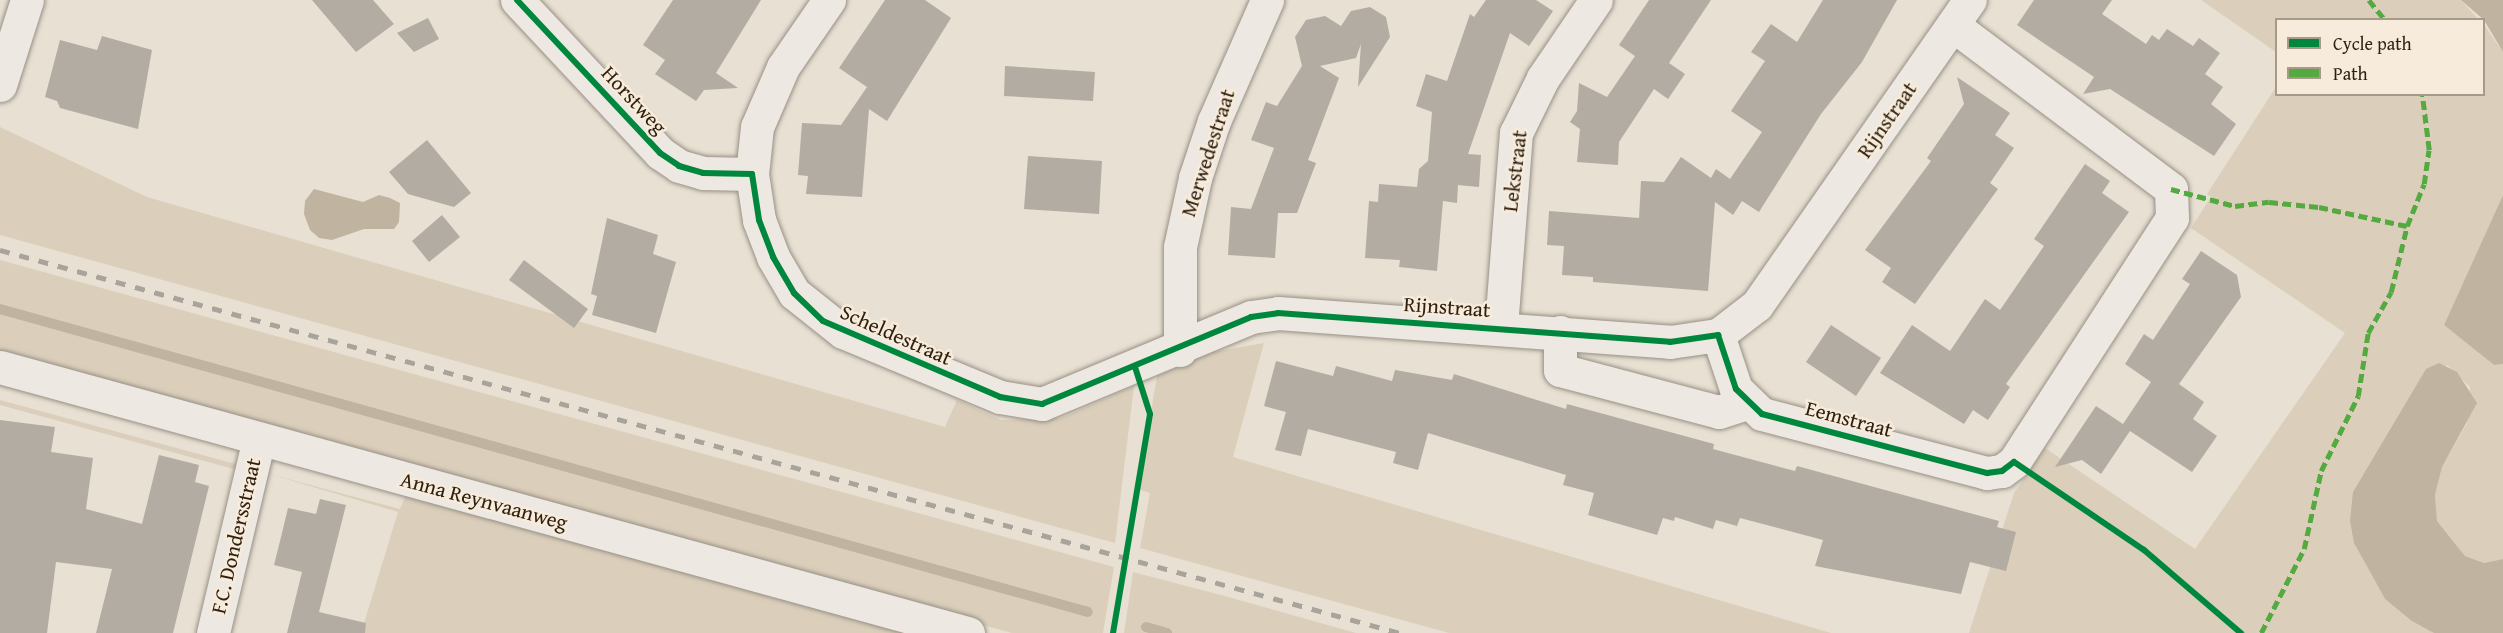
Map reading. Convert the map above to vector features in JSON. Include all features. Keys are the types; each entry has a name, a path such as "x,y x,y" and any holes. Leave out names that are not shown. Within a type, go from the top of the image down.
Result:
{"street":[{"path":"0,85 27,0"},
{"name":"Horstweg","path":"517,0 660,153 679,166 703,173 752,174"},
{"name":"Scheldestraat","path":"829,0 768,97 757,127 752,174 759,220 794,293 823,321 898,357 1000,397 1042,404 1180,350"},
{"name":"Merwedestraat","path":"1180,350 1180,247 1196,178 1214,121 1267,0"},
{"name":"Lekstraat","path":"1501,327 1516,133 1543,78 1596,0"},
{"name":"Rijnstraat","path":"1180,350 1251,317 1278,313 1501,327 1670,342 1718,335 1757,305 1962,13"},
{"name":"Eemstraat","path":"1718,335 1736,389 1762,414 1987,473 2002,471 2014,462 2172,218 2171,189 1962,13"},
{"path":"1560,332 1560,370 1719,412 1747,402"},
{"name":"Anna Reynvaanweg","path":"0,367 968,633"},
{"name":"F.C. Dondersstraat","path":"213,633 259,440"}],"shaded area":[{"path":"2201,0 2461,0 2477,18 2275,18 2275,51"},
{"path":"2461,0 2503,0 2503,52 2485,18 2482,18"},
{"path":"2485,26 2503,52 2503,195 2444,325 2494,365 2503,364 2503,559 2484,563 2465,556 2437,521 2435,495 2442,467 2467,423 2470,387 2447,365 2354,543 2385,599 2434,633 1969,633 2014,493 2045,448 2195,549 2345,333 2191,228 2211,197 2207,194 2275,89 2275,96 2485,96"},
{"path":"0,127 147,197 945,427 957,400 1001,420 1061,418 1134,386 1115,543 0,235"},
{"path":"314,189 363,202 379,195 390,198 400,203 399,222 394,229 364,229 332,240 319,238 310,230 304,214 305,201"},
{"path":"2503,195 2503,364 2494,365 2444,325"},
{"path":"0,260 1114,567 1103,633 1012,633 0,355"},
{"path":"1264,343 1233,457 1831,633 1449,633 1140,548 1150,493 1138,489 1157,376 1213,352"},
{"path":"2439,363 2457,372 2477,403 2442,467 2435,495 2437,521 2465,556 2484,563 2503,559 2503,633 2434,633 2412,621 2385,599 2354,543 2350,521 2353,492 2426,369"},
{"path":"0,400 243,466 241,471 0,405"},
{"path":"269,474 400,509 406,494 919,633 361,633 398,512"},
{"path":"1133,572 1221,595 1356,633 1124,633"}],"building":[{"path":"312,0 373,0 394,24 356,52"},
{"path":"673,0 761,0 716,73 738,88 704,90 696,101 655,74 665,60 643,45"},
{"path":"885,0 925,0 951,18 887,121 869,109 862,197 806,194 808,176 798,175 802,123 841,125 867,87 839,68"},
{"path":"1486,0 1536,0 1553,11 1529,46 1510,33 1468,154 1481,155 1479,187 1458,185 1457,203 1443,201 1437,271 1399,267 1400,260 1365,258 1369,201 1378,202 1379,184 1417,187 1419,169 1428,161 1432,112 1416,106 1426,74 1447,81 1470,14 1474,17"},
{"path":"1649,0 1711,0 1669,63 1685,74 1668,99 1654,89 1619,142 1618,165 1577,162 1580,129 1570,122 1577,111 1579,83 1607,97 1635,56 1619,45"},
{"path":"1823,0 1897,0 1862,62 1821,114 1759,212 1742,201 1733,215 1715,202 1708,291 1593,282 1593,277 1562,275 1564,246 1547,245 1549,211 1639,218 1641,181 1664,182 1681,157 1711,178 1716,169 1730,179 1762,132 1731,111 1765,61 1751,52 1771,24 1797,42"},
{"path":"2034,0 2112,0 2102,14 2146,44 2152,35 2159,40 2167,29 2193,46 2199,38 2220,53 2205,74 2223,87 2211,104 2236,124 2214,156 2110,89 2083,94 2094,77 2017,25"},
{"path":"1370,7 1386,17 1390,37 1358,87 1361,44 1356,58 1320,66 1339,78 1308,160 1316,163 1297,213 1278,213 1275,258 1228,255 1231,207 1251,209 1274,148 1251,140 1266,102 1277,106 1302,66 1295,37 1306,20 1325,16 1341,26 1351,11"},
{"path":"428,18 439,39 414,52 397,33"},
{"path":"102,36 152,50 138,129 60,108 57,101 45,97 60,40 97,50"},
{"path":"1005,66 1095,72 1093,101 1004,96"},
{"path":"1957,77 2010,113 1995,135 2014,148 1990,183 1998,189 1915,304 1882,282 1891,268 1865,250 1931,161 1927,158 1964,104"},
{"path":"427,140 471,193 454,207 408,194 389,172"},
{"path":"1028,156 1102,161 1099,214 1024,209"},
{"path":"2085,164 2110,181 2102,193 2129,212 2006,384 2010,387 1988,420 1973,410 1964,424 1880,373 1912,325 1950,351 1985,299 2000,310 2044,246 2034,239"},
{"path":"442,215 460,237 429,262 412,241"},
{"path":"607,218 658,235 653,254 676,262 656,333 592,315 597,296 591,294"},
{"path":"2201,251 2237,275 2241,297 2179,384 2204,402 2193,419 2217,436 2192,472 2130,431 2101,474 2082,460 2055,467 2096,406 2123,424 2151,382 2125,364 2144,334 2153,340 2190,284 2182,279"},
{"path":"524,260 588,309 574,328 509,280"},
{"path":"1831,325 1881,358 1856,396 1806,362"},
{"path":"1276,361 1333,376 1336,366 1392,381 1395,370 1452,380 1454,374 1566,409 1567,404 1714,444 1713,449 1795,471 1797,466 1999,521 1997,527 2016,532 2006,571 1970,562 1961,594 1815,566 1823,540 1740,518 1737,526 1716,520 1713,529 1675,517 1674,521 1663,518 1657,535 1588,515 1594,493 1563,485 1566,475 1428,433 1418,470 1393,463 1396,452 1308,429 1301,456 1275,450 1286,412 1264,406"},
{"path":"0,420 55,427 51,452 93,458 86,509 142,524 159,455 199,465 195,482 209,486 173,633 96,633 112,569 56,562 47,633 0,633"},
{"path":"320,499 346,505 319,612 366,623 365,633 287,633 302,572 274,565 288,508 316,514"}],"waterway":[{"path":"0,309 1088,612"},
{"path":"1146,627 1167,633"}],"railway":[{"path":"0,250 1400,633"}],"marked path":[{"path":"2369,0 2383,18"},
{"path":"2261,633 2304,549 2321,471 2358,396 2368,333 2391,292 2407,226 2424,184 2429,150 2422,96"},
{"path":"2171,189 2235,206 2269,202 2319,207 2407,226"}],"cycle path":[{"path":"517,0 660,153 679,166 703,173 752,174 759,220 773,257 794,293 823,321 1000,397 1042,404 1251,317 1278,313 1670,342 1718,335 1736,389 1762,414 1987,473 2002,471 2014,462 2144,550 2241,633"},
{"path":"1113,633 1150,414 1135,367"}]}
